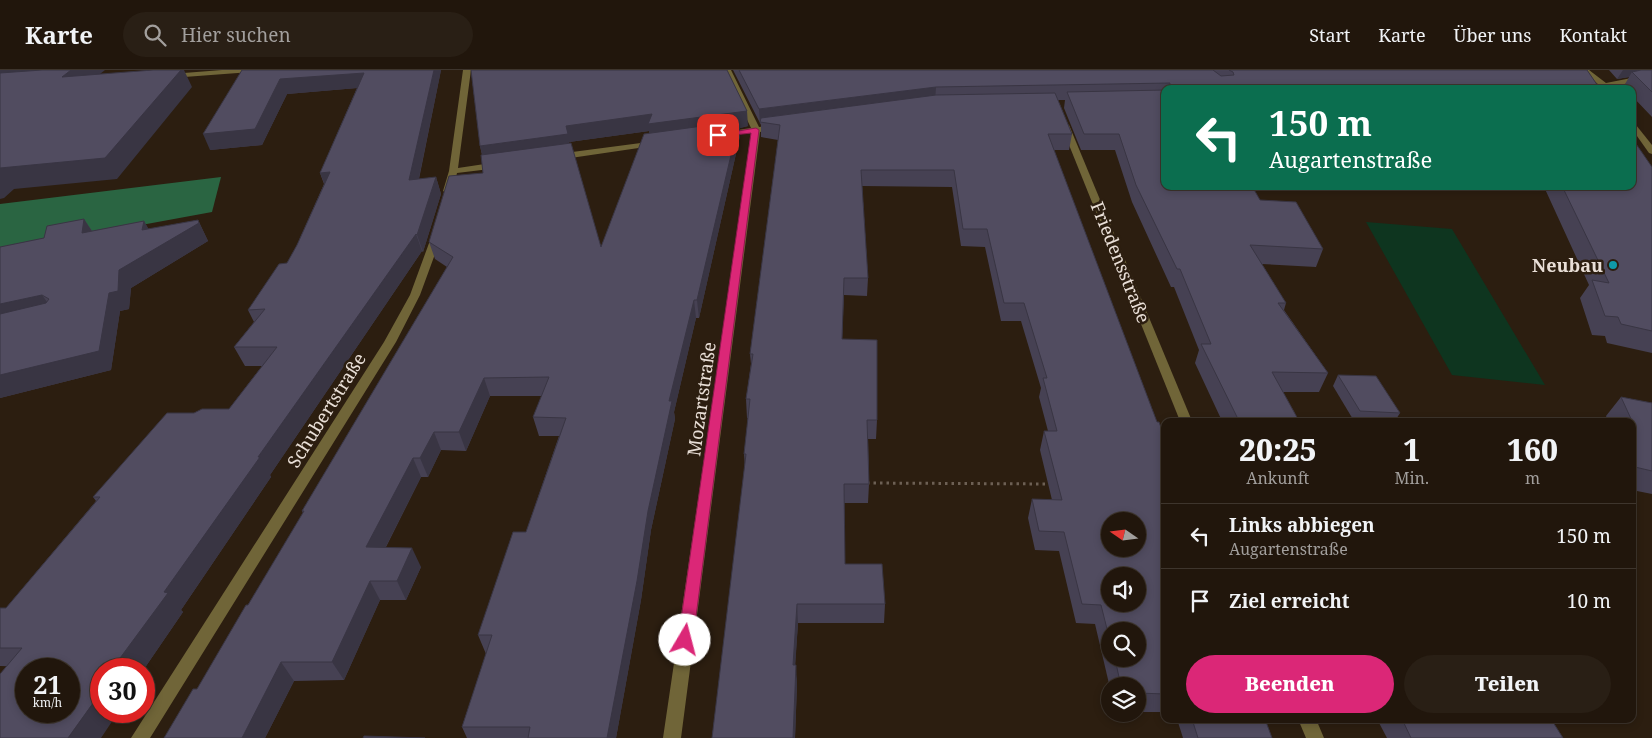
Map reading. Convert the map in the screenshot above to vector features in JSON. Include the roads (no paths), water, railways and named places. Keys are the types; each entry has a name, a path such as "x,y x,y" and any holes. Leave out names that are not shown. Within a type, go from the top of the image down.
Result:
{"street":[{"path":"162,77 251,70"},
{"path":"444,206 453,171 467,70"},
{"path":"727,70 756,130"},
{"path":"1585,70 1605,85"},
{"path":"1616,85 1652,76"},
{"name":"Friedensstraße","path":"1060,111 1185,418"},
{"path":"716,135 783,126"},
{"path":"1636,128 1652,151"},
{"name":"Mozartstraße","path":"672,738 756,130"},
{"path":"550,158 668,142"},
{"path":"453,171 512,163"},
{"name":"Schubertstraße","path":"140,738 390,342 415,295 440,223"},
{"path":"1309,723 1315,738"}],"place":[{"name":"Neubau","path":"1613,265"}]}
